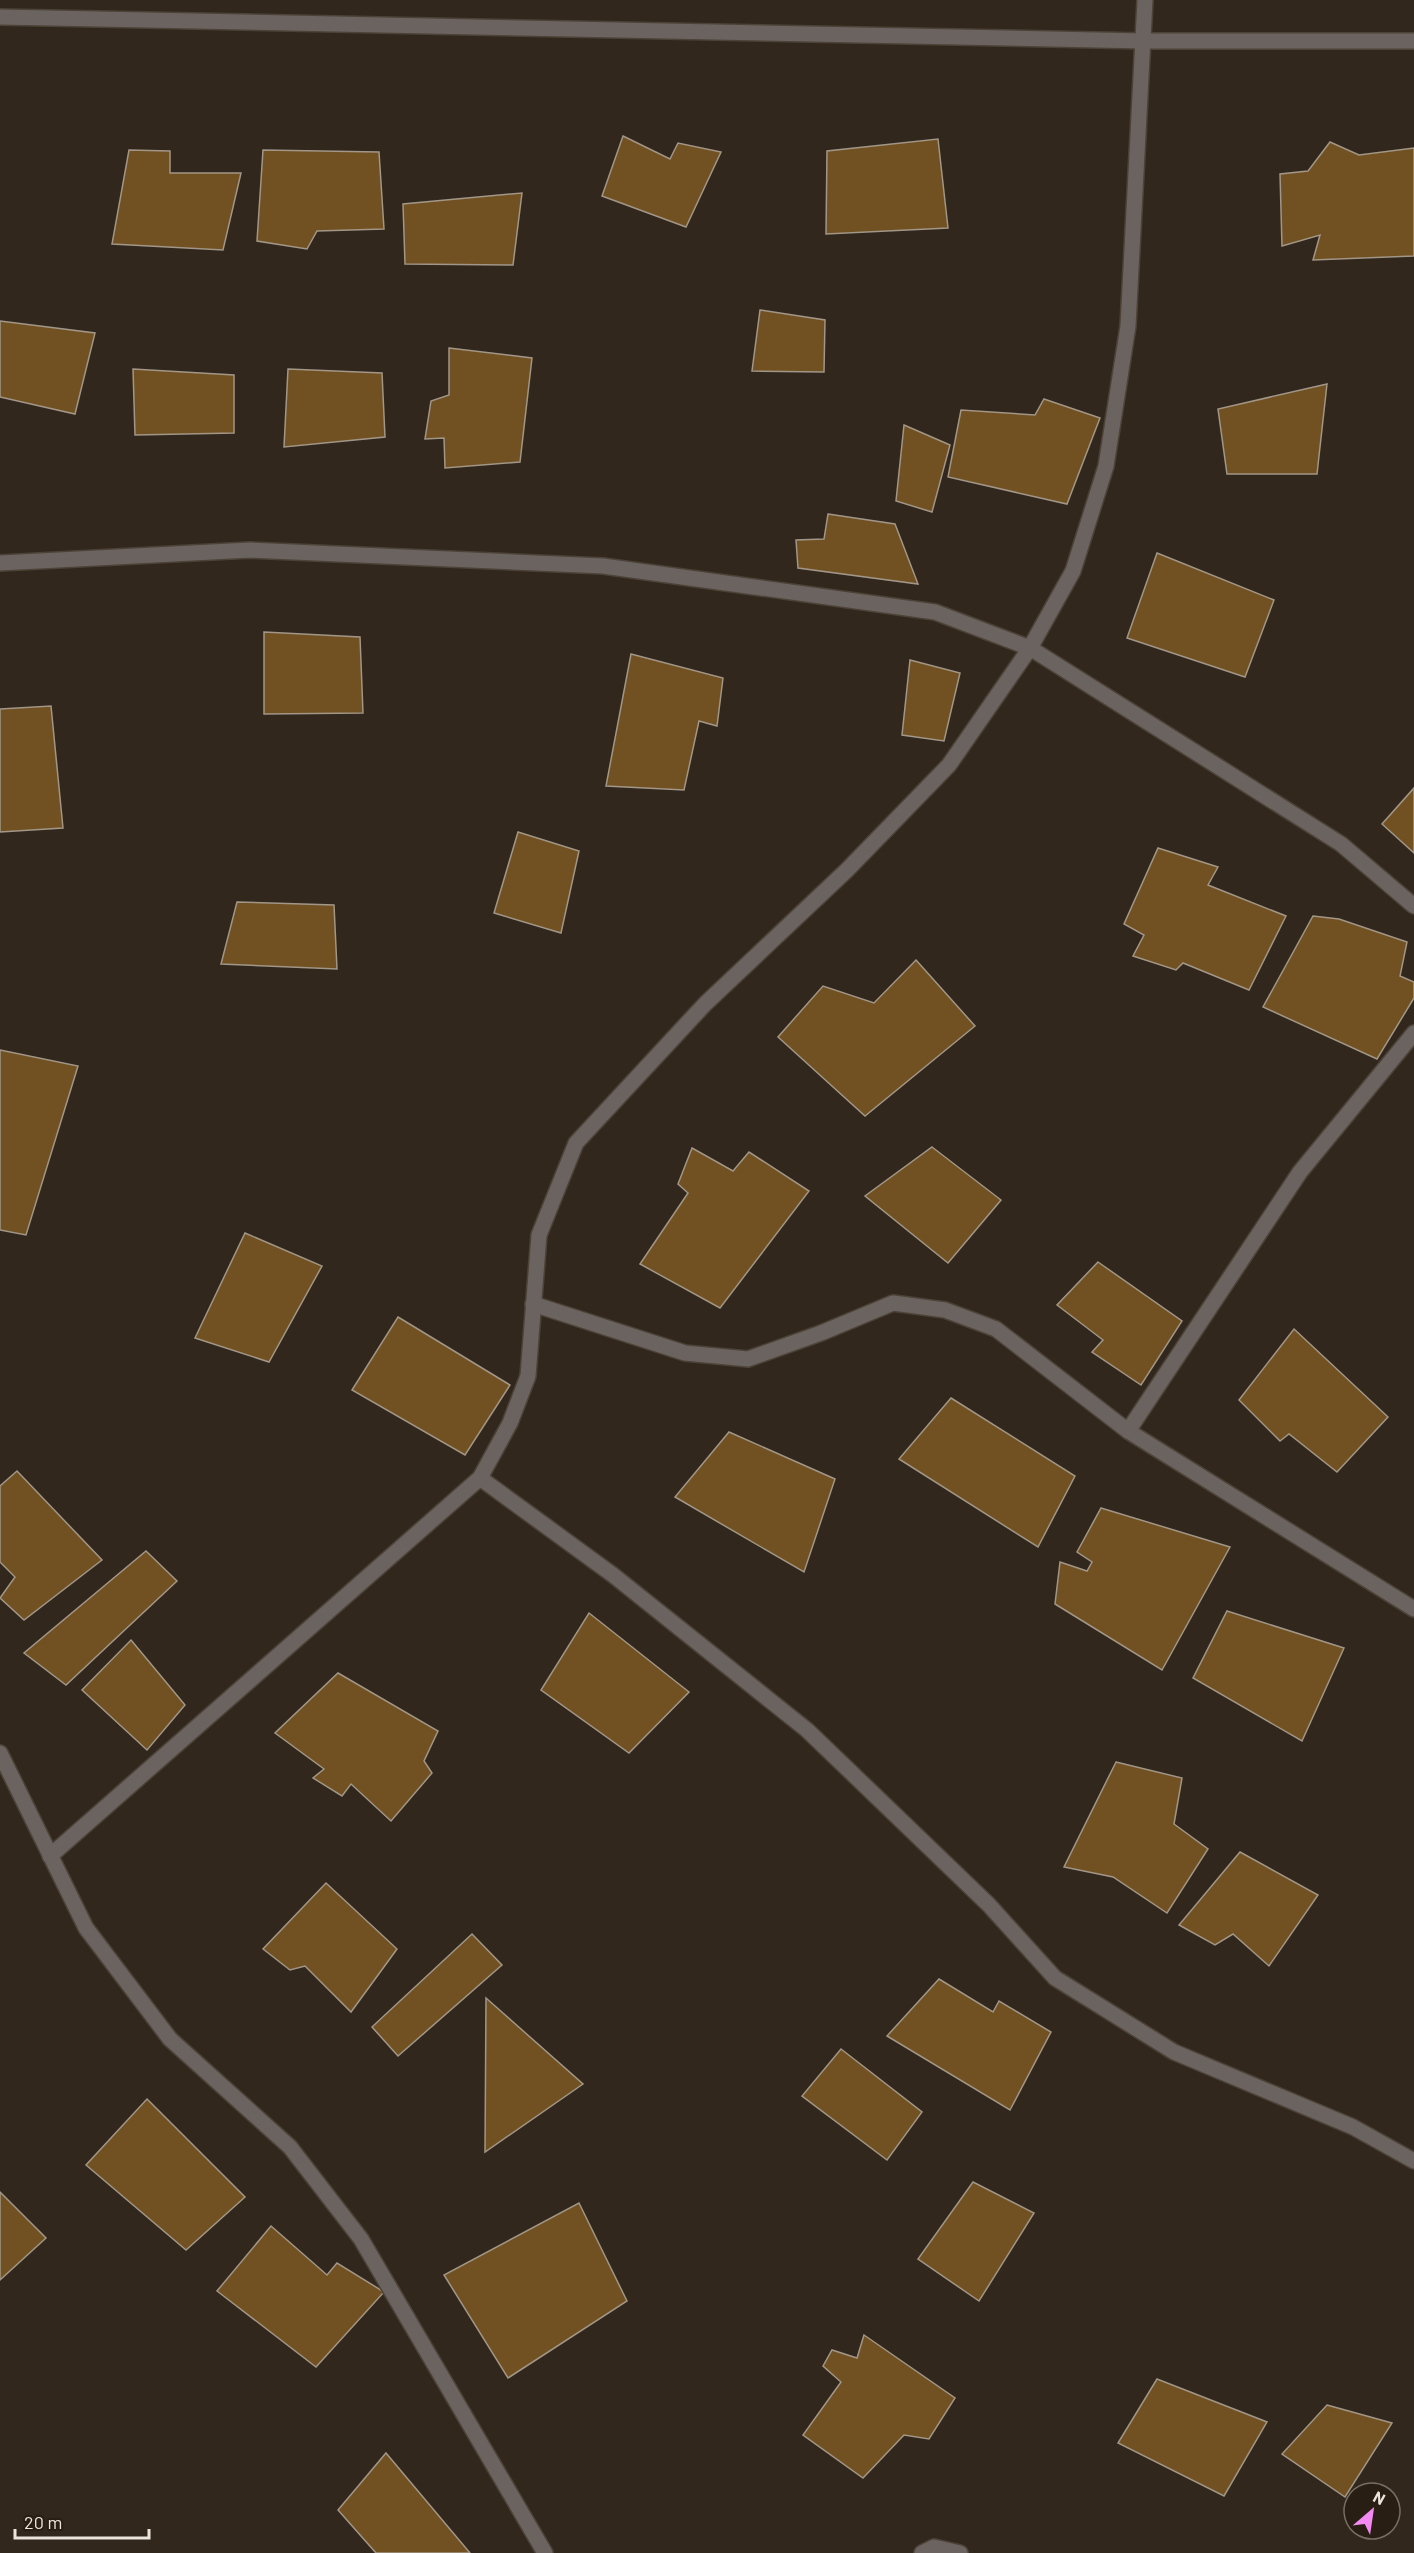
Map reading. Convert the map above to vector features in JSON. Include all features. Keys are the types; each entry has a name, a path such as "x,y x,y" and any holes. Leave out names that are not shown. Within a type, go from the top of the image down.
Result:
{"street":[{"path":"51,1856 480,1478 510,1423 528,1376 539,1235 576,1143 705,1004 847,870 949,765 1030,648 1073,571 1106,466 1128,326 1145,0"},
{"path":"0,17 1144,41 1414,41"},
{"path":"0,563 250,550 603,566 935,612 1030,648 1341,844 1414,906"},
{"path":"1128,1431 1300,1172 1414,1033"},
{"path":"533,1304 685,1353 748,1359 893,1304 945,1310 996,1329 1128,1431 1414,1609"},
{"path":"480,1478 613,1575 807,1730 990,1905 1055,1978 1174,2052 1353,2127 1414,2161"},
{"path":"0,1753 86,1928 170,2039 290,2147 361,2239 544,2553"},
{"path":"922,2553 934,2547 960,2553"}],"building":[{"path":"623,136 670,159 678,143 721,152 686,227 602,196"},
{"path":"938,139 948,228 826,234 827,151"},
{"path":"1330,142 1359,155 1414,148 1414,256 1313,260 1320,235 1282,246 1280,174 1308,171"},
{"path":"129,150 170,151 170,173 241,173 223,250 112,244"},
{"path":"263,150 379,152 384,229 317,231 307,249 257,241"},
{"path":"522,193 513,265 405,264 403,204"},
{"path":"760,310 825,320 824,372 752,371"},
{"path":"0,321 95,333 75,414 0,397"},
{"path":"449,348 532,358 520,462 445,468 444,438 425,439 431,401 449,395"},
{"path":"133,369 234,375 234,433 135,435"},
{"path":"288,369 382,373 385,437 284,447"},
{"path":"1327,384 1317,474 1227,474 1218,409"},
{"path":"1044,399 1100,418 1067,504 948,477 961,410 1035,415"},
{"path":"904,425 950,445 932,512 896,501"},
{"path":"828,514 895,524 918,584 798,568 796,540 824,539"},
{"path":"1157,553 1274,600 1245,677 1127,638"},
{"path":"264,632 360,637 363,713 264,714"},
{"path":"631,654 723,678 717,726 699,721 684,790 606,786"},
{"path":"910,660 960,673 944,741 902,735"},
{"path":"51,706 63,828 0,832 0,709"},
{"path":"1414,788 1414,853 1382,824"},
{"path":"518,832 579,851 561,933 494,913"},
{"path":"1158,848 1218,867 1208,885 1286,916 1249,990 1183,963 1176,970 1133,956 1144,935 1124,924"},
{"path":"237,902 334,905 337,969 221,964"},
{"path":"1313,916 1339,919 1407,942 1400,976 1414,982 1414,998 1377,1059 1263,1007"},
{"path":"916,960 975,1026 865,1116 778,1037 823,986 874,1003"},
{"path":"0,1050 78,1066 26,1235 0,1230"},
{"path":"932,1147 1001,1200 948,1263 865,1196"},
{"path":"692,1148 733,1171 749,1152 809,1191 720,1308 640,1264 688,1193 678,1184"},
{"path":"245,1233 322,1266 269,1362 195,1338"},
{"path":"1098,1262 1182,1321 1141,1385 1092,1352 1103,1340 1057,1305"},
{"path":"398,1317 510,1385 465,1455 352,1390"},
{"path":"1294,1329 1388,1417 1337,1472 1289,1434 1280,1441 1239,1400"},
{"path":"951,1398 1075,1476 1038,1547 899,1459"},
{"path":"729,1432 835,1479 804,1572 675,1497"},
{"path":"17,1471 102,1560 24,1620 0,1598 15,1577 0,1562 0,1486"},
{"path":"1101,1508 1230,1547 1162,1670 1055,1604 1060,1562 1087,1571 1092,1562 1077,1552"},
{"path":"146,1551 177,1581 66,1685 24,1653"},
{"path":"1227,1611 1344,1648 1302,1741 1193,1678"},
{"path":"589,1613 689,1692 629,1753 541,1690"},
{"path":"131,1640 185,1705 147,1750 82,1690"},
{"path":"338,1673 438,1731 424,1761 432,1773 391,1821 351,1784 342,1796 313,1778 324,1769 275,1733"},
{"path":"1116,1762 1182,1778 1174,1824 1208,1849 1167,1913 1113,1877 1064,1867"},
{"path":"1240,1852 1318,1895 1269,1966 1233,1934 1215,1945 1179,1925"},
{"path":"326,1883 397,1949 351,2012 305,1966 290,1970 263,1949"},
{"path":"472,1934 502,1965 398,2056 372,2027"},
{"path":"939,1979 993,2012 999,2001 1051,2032 1010,2110 887,2036"},
{"path":"486,1998 583,2084 485,2152"},
{"path":"841,2049 922,2112 887,2160 802,2096"},
{"path":"147,2099 245,2197 186,2250 86,2165"},
{"path":"973,2182 1034,2213 979,2301 918,2259"},
{"path":"0,2192 46,2238 0,2280"},
{"path":"579,2203 627,2301 508,2378 444,2275"},
{"path":"271,2226 327,2275 337,2263 384,2292 316,2367 217,2291"},
{"path":"864,2335 955,2398 929,2439 904,2435 863,2478 803,2435 841,2382 823,2366 832,2350 857,2358"},
{"path":"1157,2379 1267,2422 1224,2496 1118,2443"},
{"path":"1327,2405 1392,2423 1355,2481 1342,2481 1342,2495 1282,2454"},
{"path":"386,2453 470,2553 376,2553 338,2510"}]}
